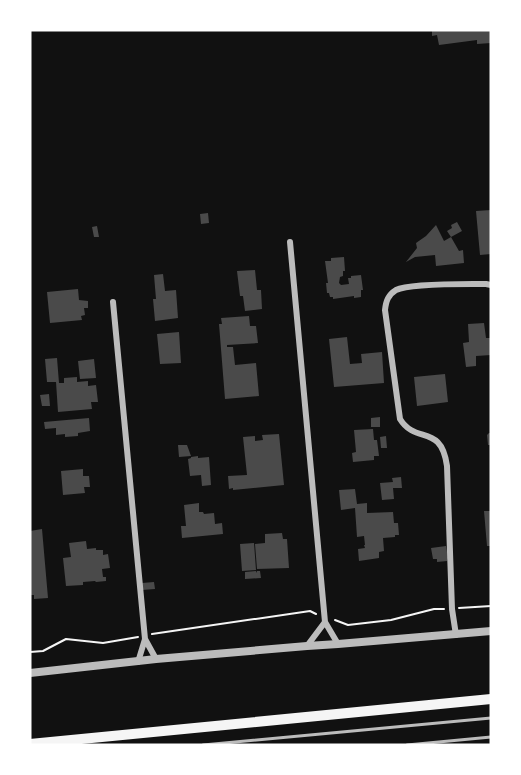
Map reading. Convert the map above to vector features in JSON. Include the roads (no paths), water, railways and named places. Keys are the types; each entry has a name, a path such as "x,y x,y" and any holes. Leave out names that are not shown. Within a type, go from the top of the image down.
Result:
{"highway":[{"path":"30,744 491,699"}],"street":[{"path":"290,242 325,620 338,644"},
{"path":"456,634 452,609 445,454 433,438 406,428 400,419 385,310 390,294 398,289 411,286 491,285"},
{"path":"113,302 145,637 138,662"},
{"path":"307,645 325,620"},
{"path":"30,673 307,645 491,631"},
{"path":"145,637 156,659"}],"lane":[{"path":"203,745 491,718"},
{"path":"407,745 491,737"}]}
